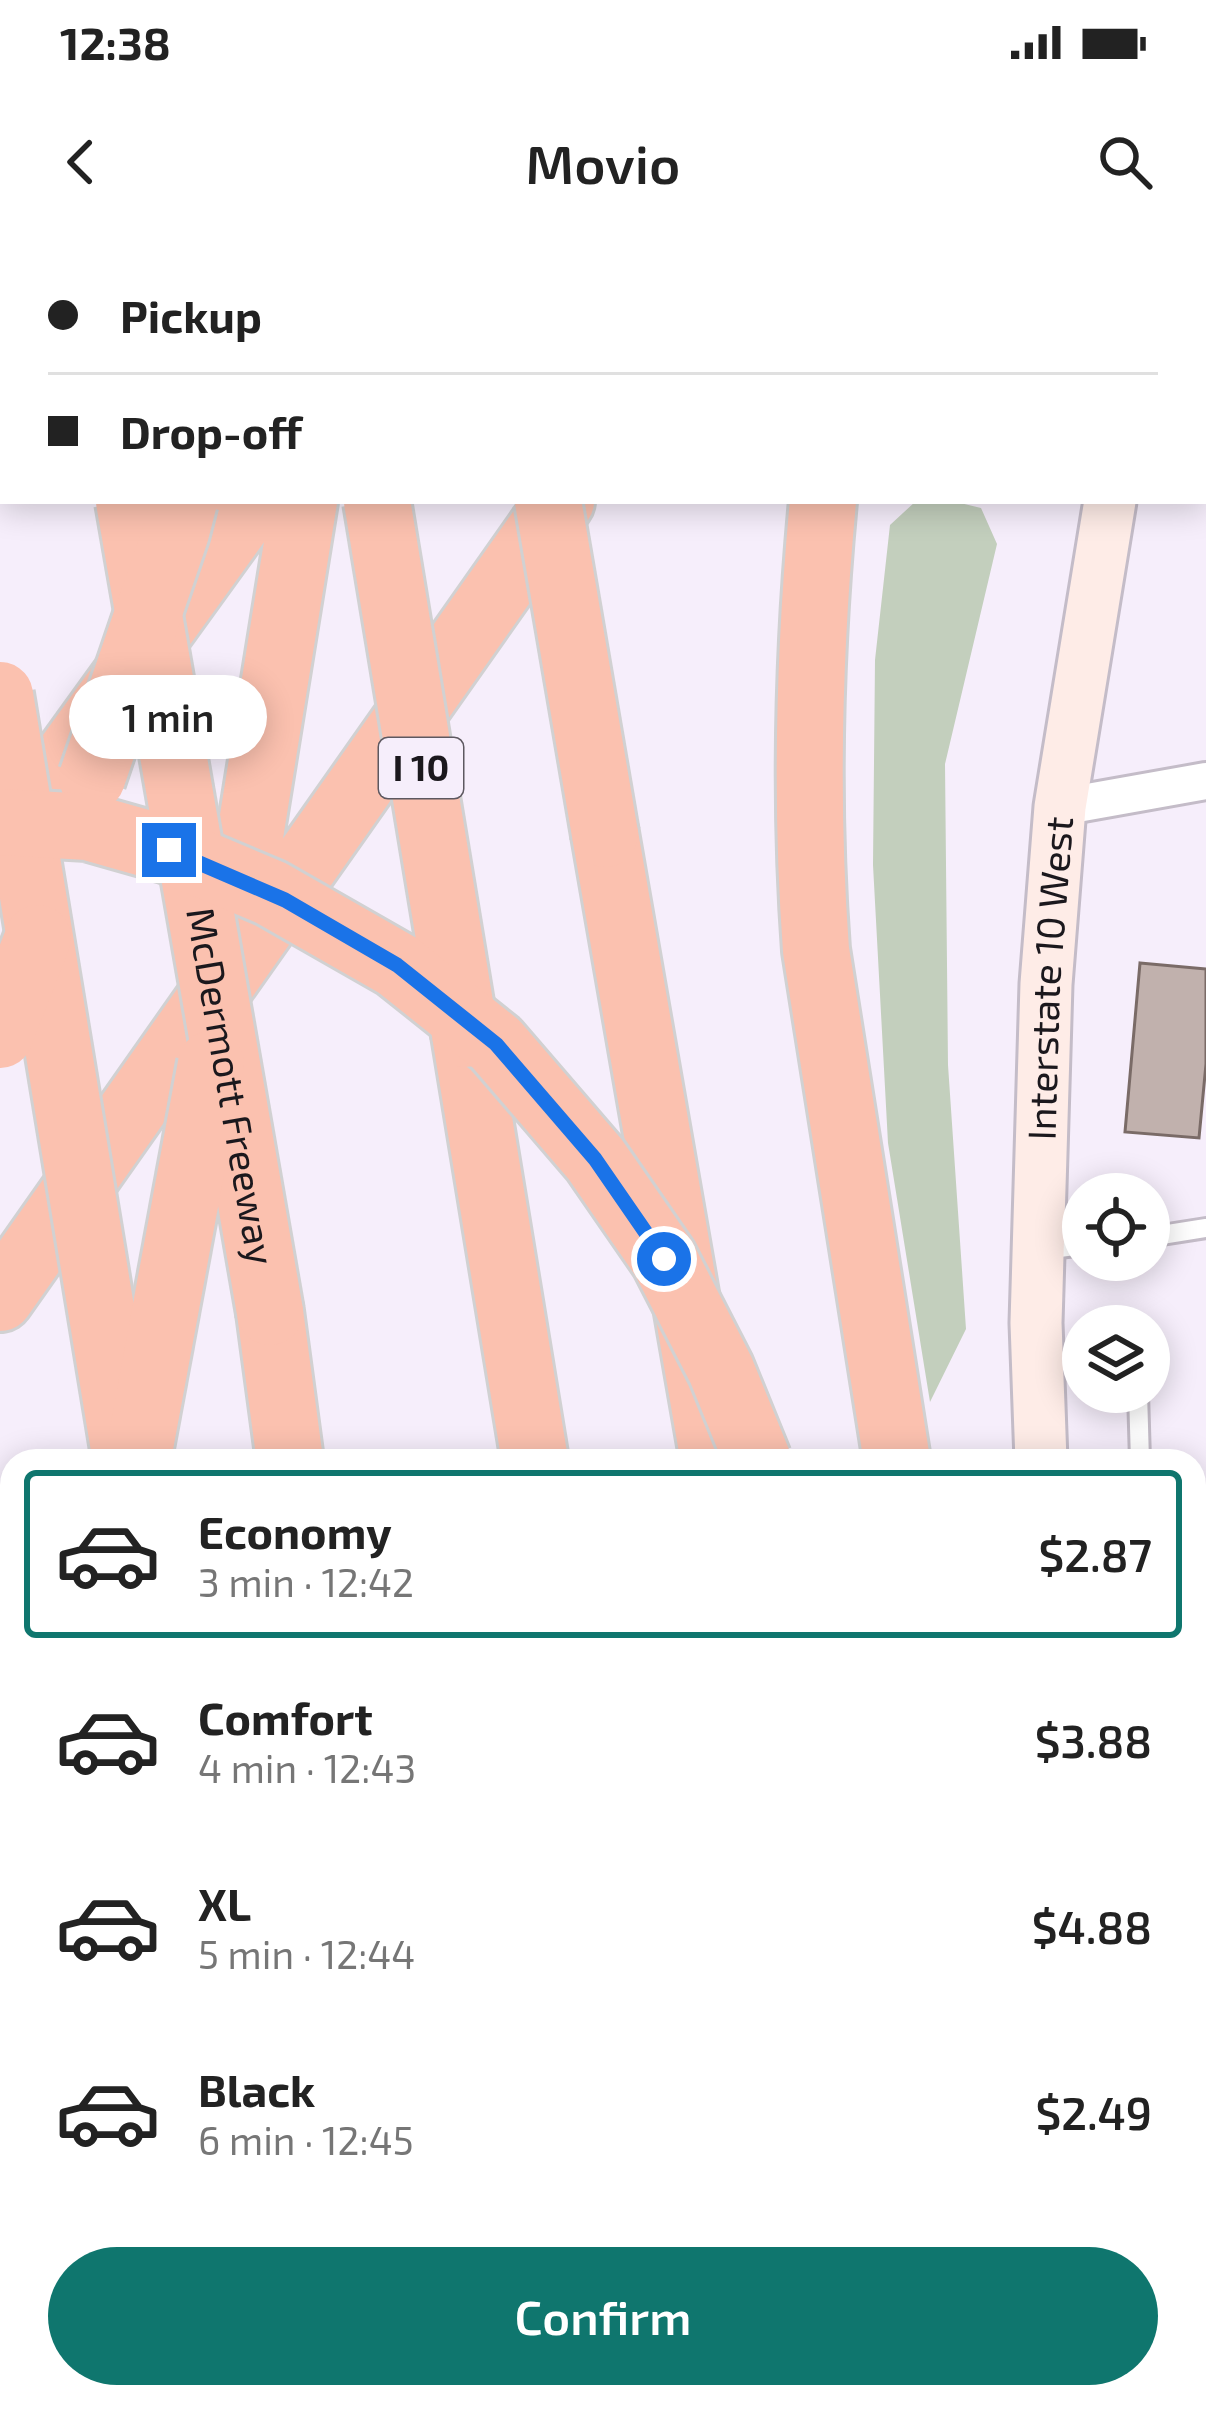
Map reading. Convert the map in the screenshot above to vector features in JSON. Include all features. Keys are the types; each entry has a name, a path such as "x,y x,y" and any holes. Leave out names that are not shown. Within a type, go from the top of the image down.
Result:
{"highway":[{"name":"McDermott Freeway","path":"130,504 270,1312 288,1449"},
{"path":"0,1035 54,896 183,504"},
{"path":"0,851 251,504"},
{"path":"139,1449 220,1016 304,504"},
{"name":"I 10","path":"377,504 533,1449"},
{"path":"462,638 531,504"},
{"path":"549,504 712,1449"},
{"path":"0,1298 559,504"},
{"path":"823,504 810,691 811,883 820,973 895,1449"},
{"path":"0,695 124,1449"},
{"path":"0,822 88,827 169,850 272,893 397,965 496,1044 595,1159 664,1259 721,1370 753,1449"}],"main road":[{"name":"Interstate 10 West","path":"1043,1449 1060,1360 1060,1248 1046,984 1060,807 1110,504"}],"street":[{"path":"1060,807 1206,781"}],"lane":[{"path":"1170,1234 1206,1228"},
{"path":"1139,1413 1140,1449"}],"green space":[{"path":"913,504 964,504 981,508 997,544 945,764 948,1065 966,1329 930,1402 888,1143 873,865 875,660 890,525"}],"building":[{"path":"1140,963 1206,969 1206,1064 1199,1138 1125,1132"}],"route":[{"path":"169,850 285,900 397,965 496,1044 595,1159 664,1259"}]}
